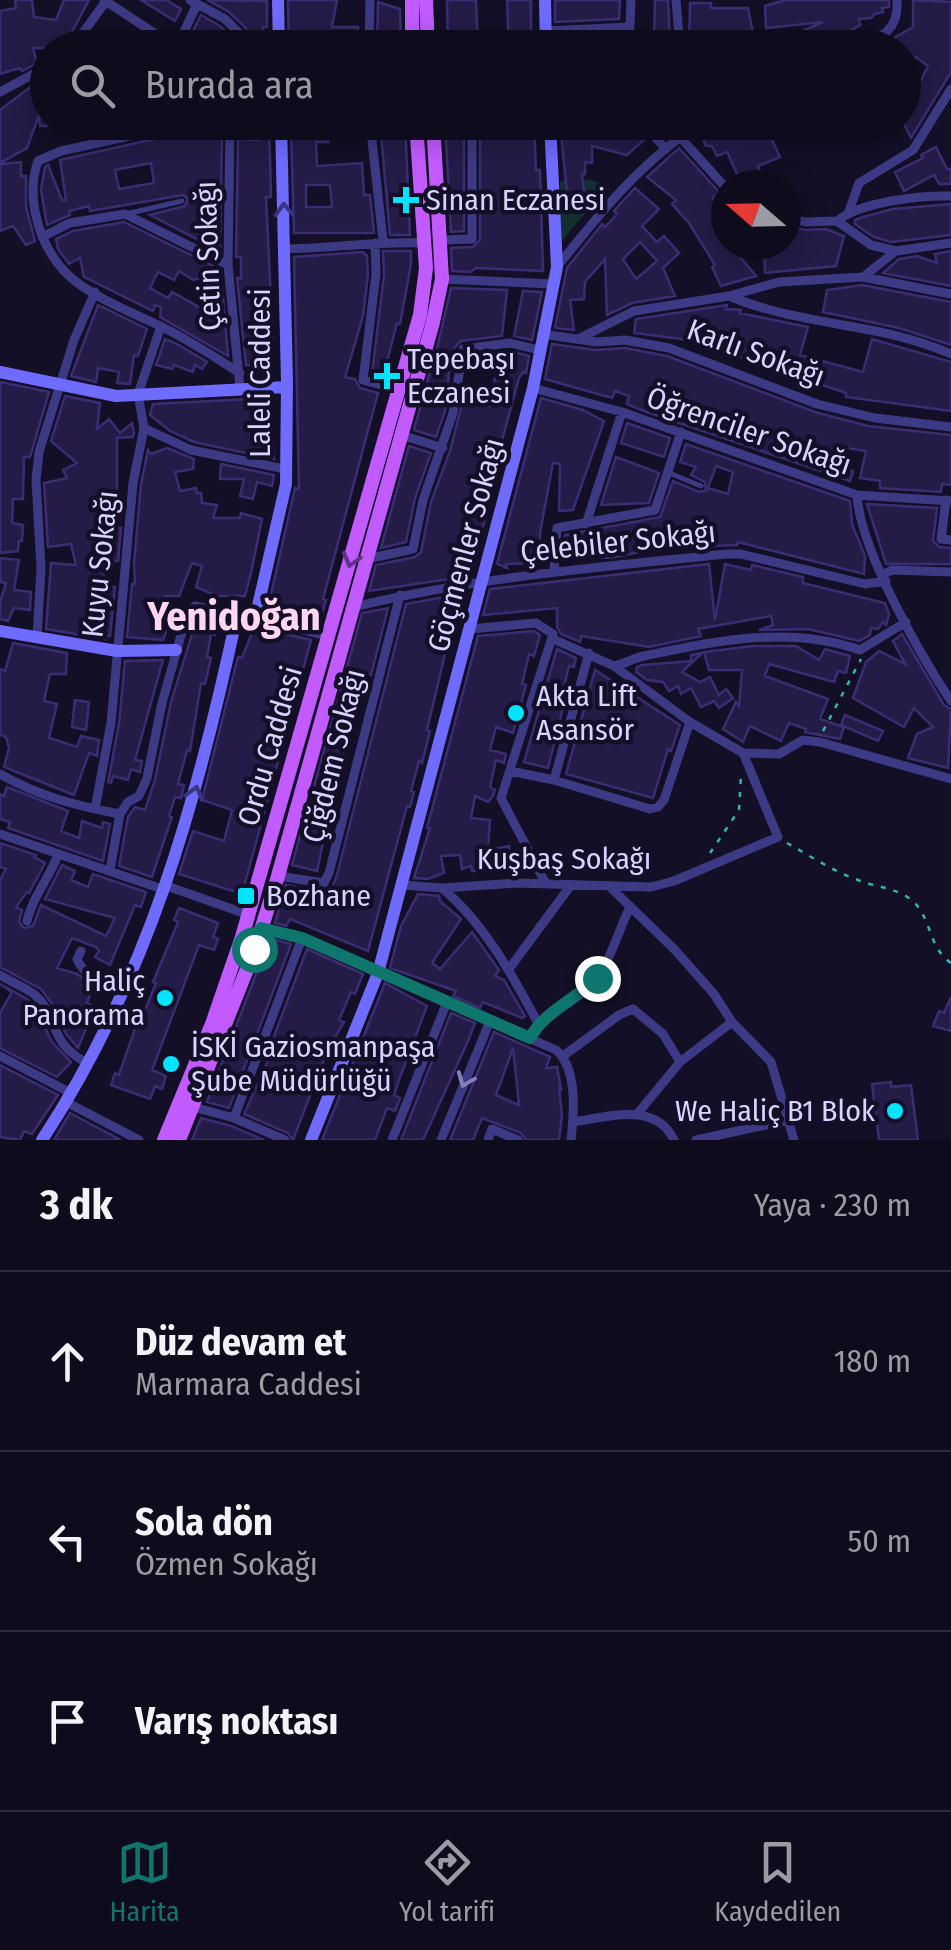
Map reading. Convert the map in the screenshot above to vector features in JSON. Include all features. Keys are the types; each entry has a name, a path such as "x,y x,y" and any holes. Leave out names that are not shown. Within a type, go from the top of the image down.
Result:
{"main road":[{"path":"409,0 411,30"},
{"path":"426,0 427,30"},
{"name":"Ordu Caddesi","path":"164,1140 224,991 249,915 399,390 416,365 425,243 417,140"},
{"name":"Ordu Caddesi","path":"179,1140 278,876 442,278 434,140"},
{"path":"329,636 342,650"}],"street":[{"path":"84,30 105,0 123,5 155,30"},
{"path":"278,0 279,30"},
{"path":"369,30 370,0"},
{"path":"395,0 409,0"},
{"path":"545,0 546,30"},
{"path":"630,30 631,0"},
{"path":"676,0 678,30"},
{"path":"888,30 898,16 897,0"},
{"path":"183,30 193,2 225,19 236,30"},
{"path":"580,30 630,27"},
{"path":"0,92 30,76"},
{"path":"921,137 951,89"},
{"path":"108,140 61,150 38,161 32,191 42,237 67,274 132,315 161,326 240,373"},
{"name":"Çetin Sokağı","path":"230,140 228,265 240,388"},
{"name":"Laleli Caddesi","path":"255,619 286,484 282,140"},
{"path":"371,140 379,242 363,380 399,390"},
{"path":"441,240 472,239 472,140"},
{"name":"Göçmenler Sokağı","path":"311,1140 378,973 533,388 557,267 551,140"},
{"path":"657,140 666,149"},
{"path":"557,267 611,202 676,140"},
{"path":"683,140 711,171"},
{"path":"849,211 859,183 913,150 919,140"},
{"path":"837,221 849,211 951,196"},
{"path":"42,237 70,223 125,214 228,265"},
{"path":"801,221 837,221 871,245 896,251 951,242"},
{"path":"285,248 425,243"},
{"path":"863,278 896,251"},
{"path":"442,278 553,284"},
{"path":"578,339 634,311 729,296 779,282 863,278 951,294"},
{"path":"36,637 39,452 58,384 96,292"},
{"path":"729,296 804,320 920,340 951,354"},
{"name":"Kuyu Sokağı","path":"95,809 111,723 133,483 144,428 138,394 161,326"},
{"name":"Karlı Sokağı","path":"542,334 596,342 625,340 669,348 817,404 875,418 951,428"},
{"path":"367,559 413,549 423,500 454,413 463,348 510,343 539,350"},
{"path":"416,365 458,366"},
{"path":"0,372 116,396 287,386"},
{"name":"Öğrenciler Sokağı","path":"533,388 622,412 856,495 948,501"},
{"path":"586,524 622,412"},
{"path":"144,428 191,450 286,469"},
{"path":"554,572 557,528 656,510 680,432"},
{"path":"401,435 443,448"},
{"path":"856,495 884,578 951,701"},
{"path":"948,501 941,539 951,540"},
{"name":"Çelebiler Sokağı","path":"354,607 400,595 554,572 741,554 865,584 884,578 892,570 951,572"},
{"name":"Çiğdem Sokağı","path":"278,876 324,883 329,874 400,595"},
{"path":"110,870 120,814 128,802 139,796 148,778 187,614 195,606 329,636"},
{"path":"42,1140 87,1063 166,888 206,751 237,615"},
{"path":"614,666 718,640 767,636 829,639 860,650 906,622"},
{"path":"470,629 536,623 553,634 501,798 546,884"},
{"path":"0,631 116,651 176,650"},
{"path":"553,639 614,666 690,722 743,754 779,754 803,740 820,742 951,779"},
{"path":"554,780 588,653"},
{"path":"510,771 658,808 690,722"},
{"path":"743,754 778,837"},
{"path":"1,777 34,792 120,814"},
{"path":"0,834 249,915"},
{"name":"Kuşbaş Sokağı","path":"402,885 651,886 698,872 778,837"},
{"path":"26,921 58,854"},
{"path":"509,969 571,885"},
{"path":"610,887 714,994 732,1022 771,1062 794,1140"},
{"path":"442,888 479,926 509,969 538,1024"},
{"path":"530,1038 538,1024 582,994 597,978 630,906"},
{"path":"261,928 302,938 563,1056 571,1081 571,1140"},
{"path":"234,1118 302,938"},
{"path":"81,951 77,959 80,967 97,980 122,990"},
{"path":"0,975 36,996 60,1042 70,1054 87,1063"},
{"path":"392,1140 446,1002"},
{"path":"563,1056 633,1009 662,1034 680,1062"},
{"path":"441,1140 490,1021"},
{"path":"638,1114 680,1062 732,1022"},
{"path":"0,1056 139,1140"},
{"path":"193,1107 234,1118 285,1140"},
{"path":"573,1122 638,1114 669,1130 674,1140"},
{"path":"696,1140 789,1120"},
{"path":"488,1140 492,1129 518,1140"}],"lane":[{"path":"125,214 182,201"},
{"path":"668,472 701,486"}],"path":[{"path":"820,742 826,722 861,662 860,650"},
{"path":"698,872 739,810 743,754"},
{"path":"778,837 860,882 889,887 912,900 922,913 936,950 951,962"}],"green space":[{"path":"592,180 608,186 560,243 560,181"}],"building":[{"path":"15,0 32,0 34,17 56,20 64,0 89,0 73,30 30,30 30,67 0,74 0,11 16,8"},
{"path":"141,0 166,0 181,9 175,21"},
{"path":"207,0 267,1 267,27 246,30 229,12"},
{"path":"288,0 337,0 332,27 358,30 289,30"},
{"path":"447,0 476,0 477,30 448,30"},
{"path":"507,0 531,0 531,30 508,30"},
{"path":"555,0 620,0 619,19 555,22"},
{"path":"655,0 668,0 670,30 654,30"},
{"path":"785,0 889,0 889,7 882,8 883,12 859,19 860,25 851,30 805,30 823,22 766,28 765,6"},
{"path":"913,0 951,2 951,72 921,122 921,80 928,66 921,61 921,30 908,30 913,27"},
{"path":"378,2 400,9 401,30 377,30"},
{"path":"690,3 711,3 711,8 748,8 752,30 689,30"},
{"path":"201,15 224,30 194,30"},
{"path":"30,87 27,148 0,163 0,110"},
{"path":"150,140 222,140 220,251 150,215 185,206 188,199 183,195 90,211 89,206 69,211 70,215 47,225 41,190 48,165 62,200 66,200 60,160","holes":["151,163 154,183 119,189 115,170"]},
{"path":"238,140 269,140 271,197 266,197 273,342 268,342 269,366 246,365 237,278 241,278 241,257 236,257"},
{"path":"291,140 328,140 316,142 317,166 362,163 364,195 370,195 374,233 294,233","holes":["306,185 330,185 332,207 306,207"]},
{"path":"382,140 406,140 410,235 390,235"},
{"path":"446,140 464,140 464,231 451,232"},
{"path":"480,140 535,140 536,170 540,170 543,271 452,271 451,248 473,247 480,240"},
{"path":"562,140 644,140 627,155 592,146 592,163 585,162 582,174 584,193 567,194"},
{"path":"703,140 772,140 780,157 758,166 759,170 735,170 727,152 717,156 712,146 706,146"},
{"path":"936,147 947,169 951,169 951,184 939,184 934,175 904,191 895,172"},
{"path":"679,148 711,183 711,259 672,204 676,200 647,177"},
{"path":"21,162 35,241 26,245 13,226 0,231 0,164"},
{"path":"635,188 659,209 642,226 657,242 664,236 679,253 663,268 675,296 632,303 607,315 605,259 585,282 584,299 570,300 574,330 555,328 567,268 602,224 605,227 617,214 614,211","holes":["640,242 657,261 636,279 623,259"]},
{"path":"951,204 951,235 891,242 874,237 855,224 855,220 893,209"},
{"path":"124,222 217,268 221,274 228,356 160,317 161,307 155,305 153,311 84,277 80,258 69,264 58,249 56,239 73,231","holes":["179,271 193,280 216,275 217,317 172,292 168,298 150,288 158,272 174,280"]},
{"path":"801,229 826,229 844,236 836,266 765,273 765,260 801,260"},
{"path":"383,251 411,251 411,264 400,324 397,323 383,377 372,374 384,275"},
{"path":"951,251 951,286 883,273 899,259 917,256 937,263 935,254"},
{"path":"363,252 367,256 368,274 363,316 345,377 355,379 360,388 378,393 323,599 326,600 315,625 268,608 295,488 299,489 294,257"},
{"path":"712,260 743,260 756,276 721,286 712,267 715,265"},
{"path":"862,285 951,302 951,345 899,328 823,312 827,290"},
{"path":"451,288 507,290 502,336 461,341 455,347 454,357 436,353"},
{"path":"523,291 542,292 532,340 514,336"},
{"path":"98,305 147,329 138,356 134,355 130,384 117,383 119,372 98,368 96,382 71,376"},
{"path":"727,305 726,309 741,310 740,313 808,327 800,355 863,372 872,339 951,362 951,411 846,397 846,393 716,349 681,339 634,333 636,319"},
{"path":"165,339 207,362 202,369 195,365 193,372 174,365 173,369 156,365"},
{"path":"552,344 596,350 625,348 667,356 815,412 868,426 951,435 951,485 942,484 941,492 880,488 880,481 860,478 866,451 846,448 839,467 853,471 850,481 644,411 627,404 629,396 615,391 612,398 545,379"},
{"path":"510,351 529,356 526,373 519,378 485,503 485,519 482,530 478,529 470,576 369,591 376,565 415,557 421,552 431,502 463,400 489,406 497,369 469,366 470,356"},
{"path":"431,368 449,372 445,411 436,437 414,430"},
{"path":"0,382 49,392 30,457 24,457 23,499 13,499 12,523 23,525 22,541 18,551 0,553"},
{"path":"65,396 100,403 97,429 109,419 120,433 132,423 134,432 133,437 117,438 117,494 110,494 121,528 118,561 104,561 103,585 115,587 110,636 105,639 46,629 51,563 76,565 71,544 48,547 44,483 67,478 63,470 77,463 51,441"},
{"path":"270,398 274,459 194,442 170,431 150,415 153,404"},
{"path":"541,398 583,410 604,421 573,510 559,511 560,464 553,463 540,533 540,563 506,564 507,568 497,564"},
{"path":"627,423 670,438 664,457 621,443"},
{"path":"686,444 850,501 852,524 865,556 864,574 738,542 644,548 645,551 615,557 602,558 602,554 563,558 565,535 660,517 673,481 699,492 706,490 705,482 691,475 696,467 680,462","holes":["716,466 733,472 728,494 708,488"]},
{"path":"409,446 431,453 415,498 406,542 381,548"},
{"path":"167,448 194,459 193,469 175,472 180,491 196,488 202,503 217,505 213,518 240,518 241,513 262,519 251,573 245,596 217,596 196,587 202,566 192,563 179,596 165,596 162,623 169,624 163,640 127,637 135,584 141,484 148,450 151,454"},
{"path":"616,457 659,473 649,503 601,505"},
{"path":"221,464 274,475 272,486 257,482 253,499 240,496 244,479 220,479"},
{"path":"867,504 937,508 933,541 939,547 951,548 951,564 886,564"},
{"path":"0,558 19,560 14,590 31,592 30,610 14,608 8,621 0,619 6,583 0,582"},
{"path":"709,564 715,620 725,564 751,570 752,565 803,577 803,583 885,603 889,614 886,625 883,622 878,629 871,628 870,635 859,641 808,629 759,630 773,625 771,616 698,629 701,636 649,647 581,636 580,642 561,634 557,608 483,615 490,589"},
{"path":"465,593 446,650 422,763 419,761 410,807 407,806 368,951 290,919 286,926 275,923 286,885 313,890 311,899 327,902 406,604"},
{"path":"388,608 371,675 364,672 332,800 312,794 362,613"},
{"path":"198,615 220,620 215,635 211,634 207,657 211,658 205,684 201,683 190,751 187,750 178,784 184,785 181,798 175,797 152,877 119,866 128,817 135,807 145,810 155,780 171,702"},
{"path":"260,628 311,640 242,894 179,874 193,831 224,841 232,810 202,800 238,657 242,658 251,635"},
{"path":"534,631 540,635 534,656 529,654 522,684 526,685 513,733 496,727 490,750 506,754 504,763 496,760 490,787 495,790 493,796 488,802 475,796 471,818 490,820 488,850 509,846 512,870 472,871 471,866 462,869 460,855 441,856 444,873 428,879 414,878 478,636"},
{"path":"902,634 944,705 951,709 948,768 908,758 917,734 933,727 914,708 904,727 853,698 866,662 879,651 905,664 893,641"},
{"path":"13,643 67,653 66,674 50,674 44,701 57,704 49,738 77,747 81,736 99,740 97,756 89,753 74,795 4,767 9,748 6,737 0,735 0,669 5,671"},
{"path":"796,646 819,660 825,649 850,656 846,673 838,671 834,682 769,664 765,676 828,699 820,719 844,727 840,739 805,732 806,729 789,723 781,741 750,726 743,742 723,729 736,702 739,706 742,670 709,670 704,652"},
{"path":"557,649 576,658 574,667 569,666 563,691 567,692 548,768 524,762"},
{"path":"702,653 682,672 700,682 710,677 719,695 726,689 733,698 719,708 714,701 701,707 691,688 681,694 678,686 669,691 663,682 647,680 636,672 642,665 691,661 691,655"},
{"path":"163,660 135,760 142,761 140,772 131,769 128,780 113,776 108,782 125,661"},
{"path":"595,670 680,725 653,798 566,774"},
{"path":"75,700 89,702 86,730 72,727"},
{"path":"845,715 883,731 878,741 841,725"},
{"path":"7,787 68,811 61,831 79,838 82,821 102,828 103,822 110,824 103,861 8,828 10,822 0,819 0,794 4,796"},
{"path":"306,814 328,819 317,871 292,865"},
{"path":"0,843 36,855 45,863 29,893 16,907 22,910 19,922 24,928 33,926 41,905 106,936 115,918 45,899 62,865 75,871 71,880 88,887 93,874 146,892 141,907 135,905 110,965 95,957 99,951 96,947 72,938 57,968 77,974 93,986 87,1003 95,1007 78,1048 41,989 0,967 0,880 6,869 0,867"},
{"path":"418,894 439,896 461,919 432,963 440,969 472,932 499,970 495,976 504,980 525,1016 483,1002 480,1008 453,996 456,991 390,968 401,926"},
{"name":"Haliç Panorama","path":"179,908 218,923 213,937 218,939 214,950 199,945 152,1070 166,1076 162,1089 155,1086 150,1099 111,1085 115,1073 119,1075 140,1014 143,1015 156,983 153,982 178,922 174,920"},
{"path":"270,938 291,944 229,1108 207,1102"},
{"path":"307,949 363,974 339,1020 344,1022 328,1049 293,1140 288,1133 244,1114 268,1061 265,1060"},
{"path":"385,983 427,1006 394,1095 400,1098 395,1111 387,1108 375,1140 322,1140"},
{"path":"0,984 27,999 36,1008 52,1042 71,1062 57,1077 0,1048 0,1013 12,992"},
{"path":"951,997 951,1031 933,1026 939,1011 944,1013"},
{"path":"451,1013 475,1023 468,1041 423,1140 401,1140"},
{"path":"494,1032 550,1057 546,1068 557,1067 561,1089 559,1140 526,1140 521,1133 482,1118 473,1140 450,1140","holes":["513,1048 519,1105 496,1095"]},
{"path":"0,1065 58,1095 32,1134 24,1131 20,1140 0,1137"},
{"name":"We Haliç B1 Blok","path":"891,1082 891,1087 911,1085 918,1140 879,1140 872,1084"},
{"path":"70,1113 121,1140 54,1140"},
{"path":"201,1118 231,1126 264,1140 192,1140"}],"place":[{"name":"Sinan Eczanesi","path":"406,200"},
{"name":"Tepebaşı Eczanesi","path":"387,376"},
{"name":"Akta Lift Asansör","path":"516,713"},
{"name":"Bozhane","path":"246,896"},
{"name":"Haliç Panorama","path":"165,998"},
{"name":"İSKİ Gaziosmanpaşa Şube Müdürlüğü","path":"171,1064"},
{"name":"We Haliç B1 Blok","path":"895,1111"}],"district":[{"name":"Yenidoğan","path":"234,617"}],"route":[{"path":"254,949 261,928 302,938 530,1038 538,1024 582,994 597,978"}]}
